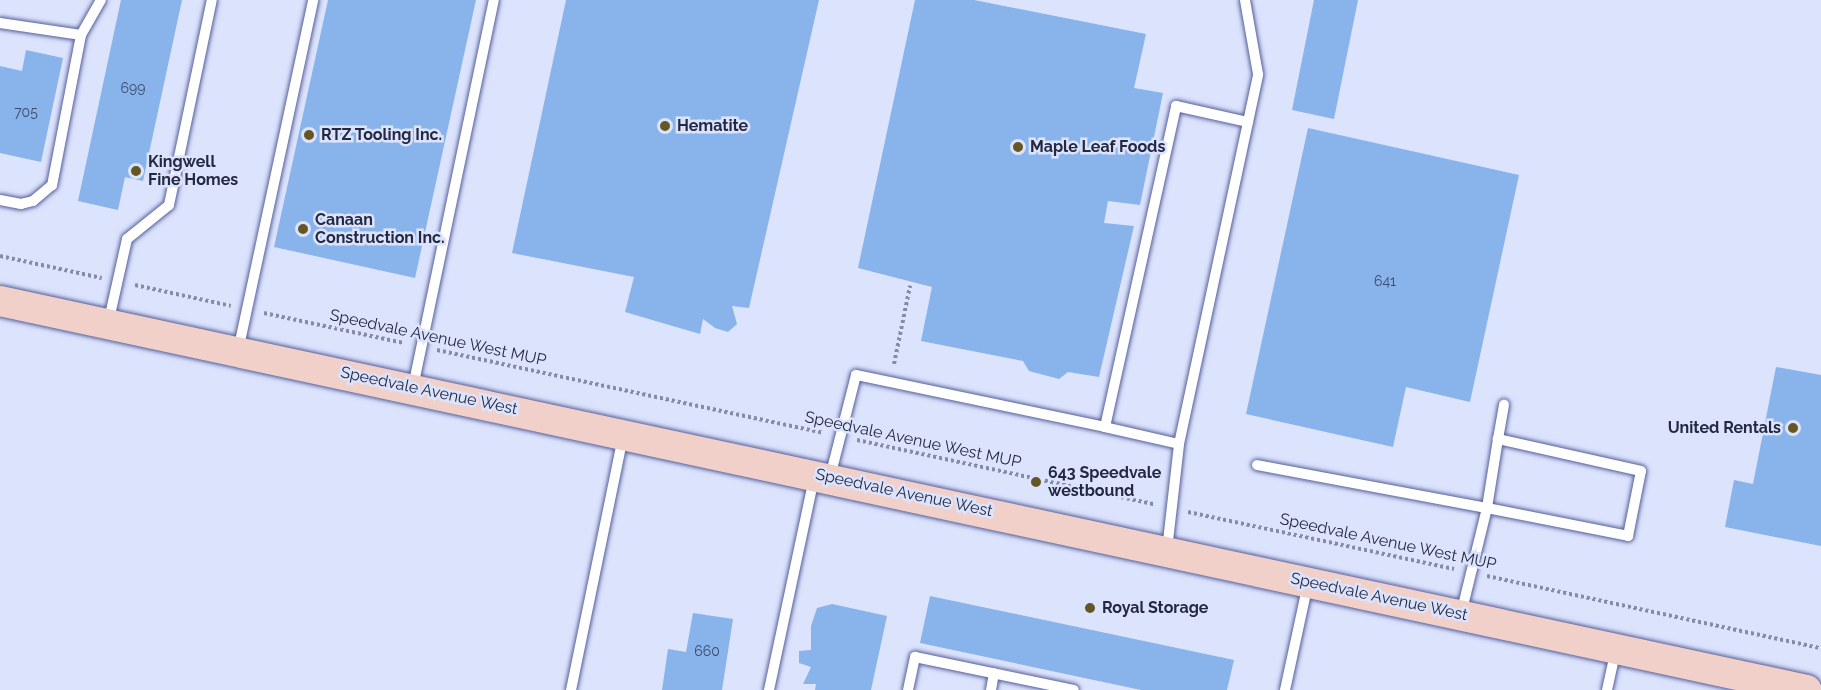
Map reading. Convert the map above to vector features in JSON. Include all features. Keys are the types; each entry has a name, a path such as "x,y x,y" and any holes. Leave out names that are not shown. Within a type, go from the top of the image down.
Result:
{"main road":[{"name":"Speedvale Avenue West","path":"0,302 624,433 1807,690"}],"lane":[{"path":"0,200 21,204 33,201 52,185 81,35 101,0"},
{"path":"108,324 127,239 169,205 212,0"},
{"path":"238,351 313,0"},
{"path":"412,388 494,0"},
{"path":"1167,550 1179,444 1258,74 1245,0"},
{"path":"0,23 81,35"},
{"path":"1106,427 1176,106 1248,122"},
{"path":"769,690 823,476 841,437 856,375 1179,444"},
{"path":"1461,615 1487,508 1504,405"},
{"path":"571,690 624,433"},
{"path":"1257,465 1628,536 1641,471 1498,439"},
{"path":"1285,690 1309,581"},
{"path":"1607,690 1616,648"},
{"path":"908,690 915,657 1068,689"},
{"path":"991,690 994,673"}],"path":[{"name":"Speedvale Avenue West MUP","path":"0,256 1821,648"},
{"path":"890,382 910,286"}],"building":[{"path":"121,0 182,0 143,181 125,177 118,210 78,201"},
{"path":"328,0 476,0 415,278 274,247"},
{"name":"Hematite","path":"566,0 819,0 749,308 732,306 737,324 728,332 715,328 703,319 700,334 625,312 634,277 512,253"},
{"name":"Maple Leaf Foods","path":"915,0 974,0 1146,34 1134,88 1163,93 1140,205 1108,201 1104,223 1134,226 1099,377 1068,372 1059,379 1029,371 1023,361 921,341 932,287 858,268"},
{"path":"1314,0 1358,0 1334,119 1292,110"},
{"path":"26,50 63,58 41,162 0,153 0,66 22,71"},
{"path":"1308,128 1519,175 1470,402 1406,387 1393,447 1246,414"},
{"name":"United Rentals","path":"1776,367 1821,375 1821,546 1725,527 1734,480 1753,484"},
{"path":"930,596 1234,660 1227,690 1141,690 920,643"},
{"path":"832,604 887,616 871,690 815,690 816,684 803,684 811,667 799,663 799,651 811,650 811,626 817,608"},
{"path":"693,613 733,619 722,690 662,690 668,649 686,652"}],"place":[{"name":"Hematite","path":"665,126"},
{"name":"RTZ Tooling Inc.","path":"309,135"},
{"name":"Maple Leaf Foods","path":"1018,147"},
{"name":"Kingwell Fine Homes","path":"136,171"},
{"name":"Canaan Construction Inc.","path":"303,229"},
{"name":"United Rentals","path":"1793,428"},
{"name":"643 Speedvale westbound","path":"1036,482"},
{"name":"Royal Storage","path":"1090,608"}]}
